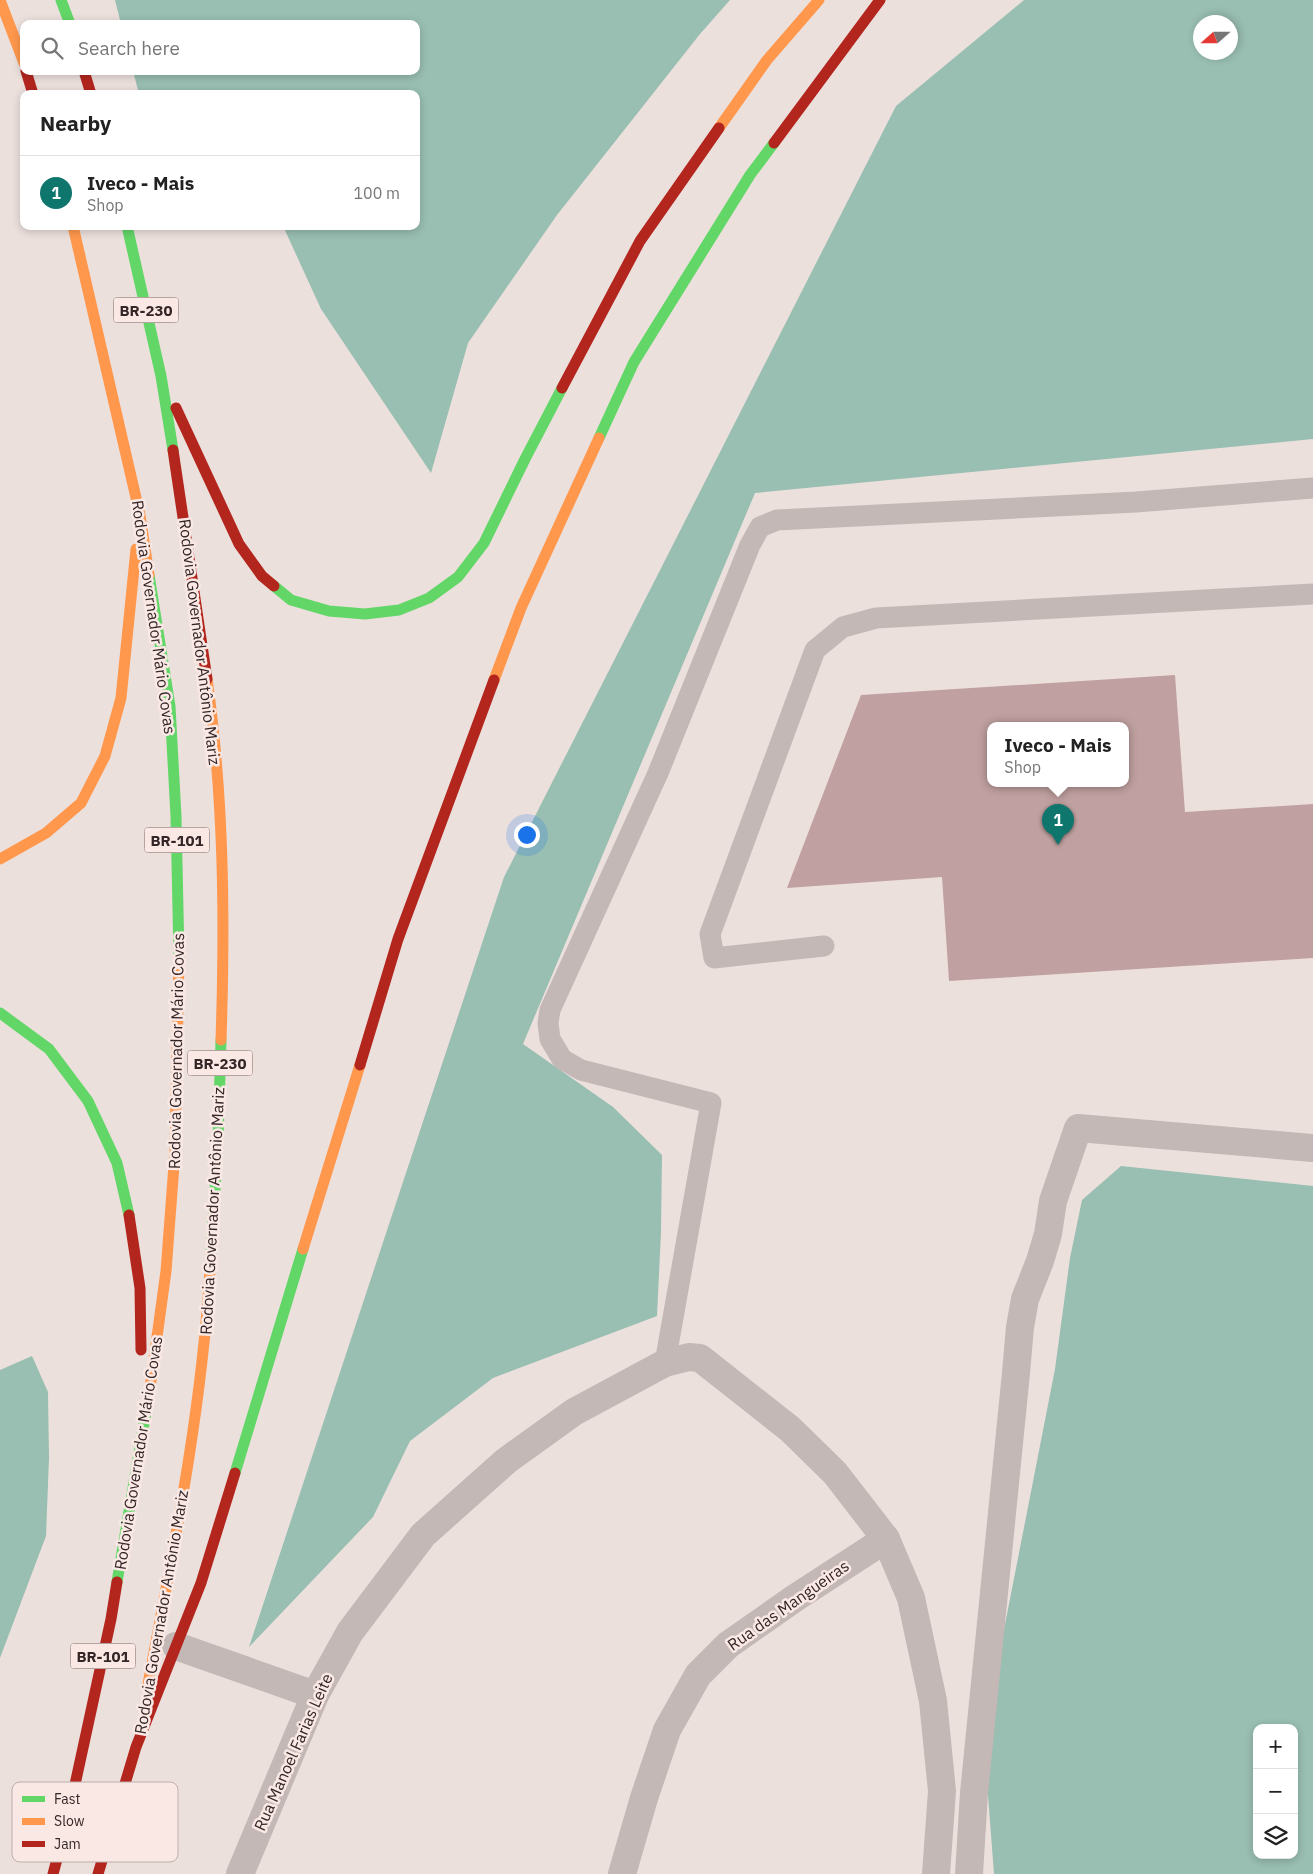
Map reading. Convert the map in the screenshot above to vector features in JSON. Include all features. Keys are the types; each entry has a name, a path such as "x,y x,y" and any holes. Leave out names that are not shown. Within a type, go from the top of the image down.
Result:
{"highway":[{"path":"0,0 20,52"},
{"path":"61,0 68,20"},
{"path":"161,376 239,544 262,576 291,600 329,611 365,614 399,610 429,598 458,576 484,542 525,459 640,241 768,60 819,0"},
{"path":"126,1782 136,1747 204,1574 398,939 521,608 634,362 750,175 880,0"},
{"path":"27,75 32,90"},
{"path":"85,75 90,90"},
{"name":"Rodovia Governador Mário Covas","path":"73,230 80,251 140,515 170,706 176,816 180,983 175,1152 166,1271 143,1435 111,1619 76,1782"},
{"name":"Rodovia Governador Antônio Mariz","path":"128,230 161,376 183,509 210,700 220,821 223,982 218,1142 207,1324 182,1506 136,1747"},
{"path":"0,859 46,833 81,803 105,756 121,698 140,515"},
{"path":"0,1013 49,1049 88,1100 117,1163 131,1223 140,1288 143,1435"},
{"path":"98,1874 102,1862"}],"street":[{"path":"969,1874 974,1793 1020,1326 1025,1299 1048,1234 1053,1201 1078,1128 1313,1148"},
{"name":"Rua Manoel Farias Leite","path":"240,1874 315,1696 350,1632 423,1536 506,1461 574,1412 665,1363 689,1357 700,1358 790,1429 835,1473 886,1539 911,1598 933,1701 942,1792 936,1874"},
{"name":"Rua das Mangueiras","path":"622,1874 644,1798 667,1730 698,1675 728,1645 795,1598 886,1539"},
{"path":"176,1646 315,1696"}],"lane":[{"path":"665,1363 711,1103 581,1070 562,1059 550,1039 548,1023 550,1010 560,986 604,895 658,772 750,545 760,528 778,520 1136,502 1313,488"},
{"path":"824,946 714,958 710,934 815,650 843,627 876,618 1313,594"}],"shaded area":[{"path":"115,0 730,0 700,34 557,215 468,343 431,473 321,309 285,230 420,230 420,90 138,90 134,75 420,75 420,20 120,20"},
{"path":"1024,0 1313,0 1313,439 755,493 523,1044 613,1107 662,1155 657,1316 493,1378 410,1441 373,1517 249,1647 504,877 896,106"},
{"path":"1121,1166 1313,1186 1313,1874 994,1874 986,1769 1001,1645 1055,1369 1070,1258 1082,1200"},
{"path":"32,1356 48,1392 49,1458 46,1536 0,1658 0,1370"}],"building":[{"path":"1175,675 1185,812 1313,804 1313,958 949,981 942,877 787,888 861,695"}],"traffic: fast":[{"path":"61,0 68,20"},
{"path":"599,438 634,362 750,175 774,143"},
{"path":"128,230 161,376 173,450"},
{"path":"274,586 291,600 329,611 365,614 399,610 429,598 458,577 484,543 562,388"},
{"path":"149,575 170,706 176,816 179,957"},
{"path":"0,1013 49,1049 88,1101 117,1163 129,1215"},
{"path":"210,1269 218,1142 221,1040"},
{"path":"235,1473 303,1249"},
{"path":"117,1582 150,1388"}],"traffic: slow":[{"path":"0,0 20,52"},
{"path":"719,128 767,60 819,0"},
{"path":"74,230 140,515 149,575"},
{"path":"494,680 521,608 599,438"},
{"path":"0,859 46,833 81,803 105,756 121,698 136,549"},
{"path":"207,679 217,769 222,859 223,950 221,1040"},
{"path":"150,1388 166,1271 175,1152 179,957"},
{"path":"303,1249 360,1065"},
{"path":"148,1684 194,1426 201,1374 210,1269"}],"traffic: jam":[{"path":"774,143 880,0"},
{"path":"27,75 32,90"},
{"path":"85,75 90,90"},
{"path":"562,388 640,241 719,128"},
{"path":"176,408 239,544 262,576 274,586"},
{"path":"173,450 207,679"},
{"path":"360,1065 398,939 494,680"},
{"path":"129,1215 140,1288 141,1350"},
{"path":"126,1782 136,1747 201,1583 235,1473"},
{"path":"76,1782 111,1619 117,1582"},
{"path":"53,1874 56,1862"},
{"path":"98,1874 102,1862"}],"place":[{"name":"Iveco - Mais","path":"1058,845"}]}
